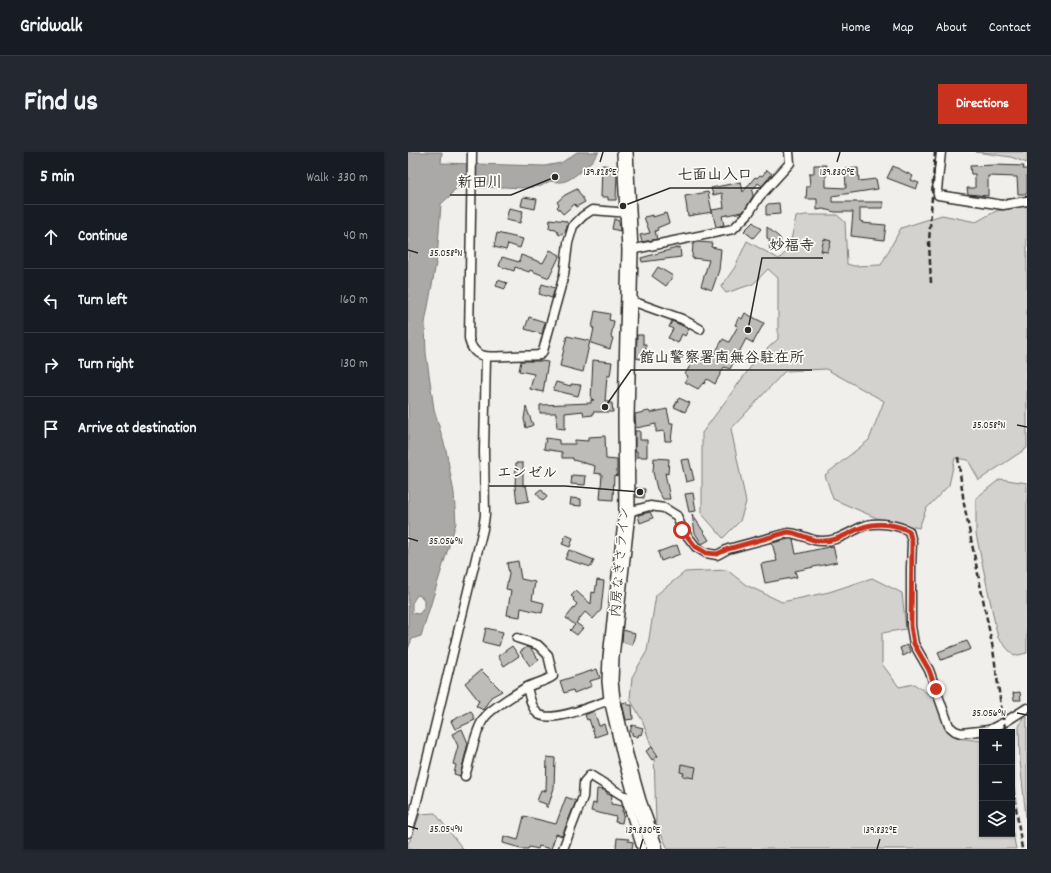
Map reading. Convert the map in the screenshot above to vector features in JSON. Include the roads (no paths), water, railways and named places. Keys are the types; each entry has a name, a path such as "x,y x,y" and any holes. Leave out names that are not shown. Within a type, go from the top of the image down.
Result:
{"highway":[{"name":"内房なぎさライン","path":"625,152 630,250 626,417 627,513 611,657 610,681 612,699 624,755 631,798 648,847"}],"street":[{"path":"472,152 470,190 470,345 477,353 486,357 540,355 543,351 564,275 568,243 573,226 583,216 592,210 628,213"},
{"path":"630,250 733,229 748,214 759,197 790,163 788,152"},
{"path":"940,152 937,190 938,195 1004,205 1027,201"},
{"path":"629,300 682,319 700,329"},
{"path":"408,833 483,530 485,515 484,451 486,357"},
{"path":"627,513 650,506 664,508 677,516 682,530 696,547 706,553 717,554 728,549 788,532 820,542 838,539 868,525 900,526 909,531 912,542 911,626 914,644 929,670 949,726 961,734 989,730 1027,708"},
{"path":"465,776 480,727 485,717 527,687 550,679 553,676 548,655 538,645 517,638"},
{"path":"527,687 534,709 538,714 544,716 563,716 612,699"},
{"path":"564,849 583,797 584,782 590,775 631,798"}],"railway":[{"path":"931,283 929,242 935,152"},
{"path":"958,457 964,504 993,649 1005,729"},
{"path":"1015,801 1022,849"}],"place":[{"name":"新田川","path":"555,177"},
{"name":"七面山入口","path":"623,206"},
{"name":"妙福寺","path":"748,330"},
{"name":"館山警察署南無谷駐在所","path":"605,407"},
{"name":"エンゼル","path":"640,492"}]}
